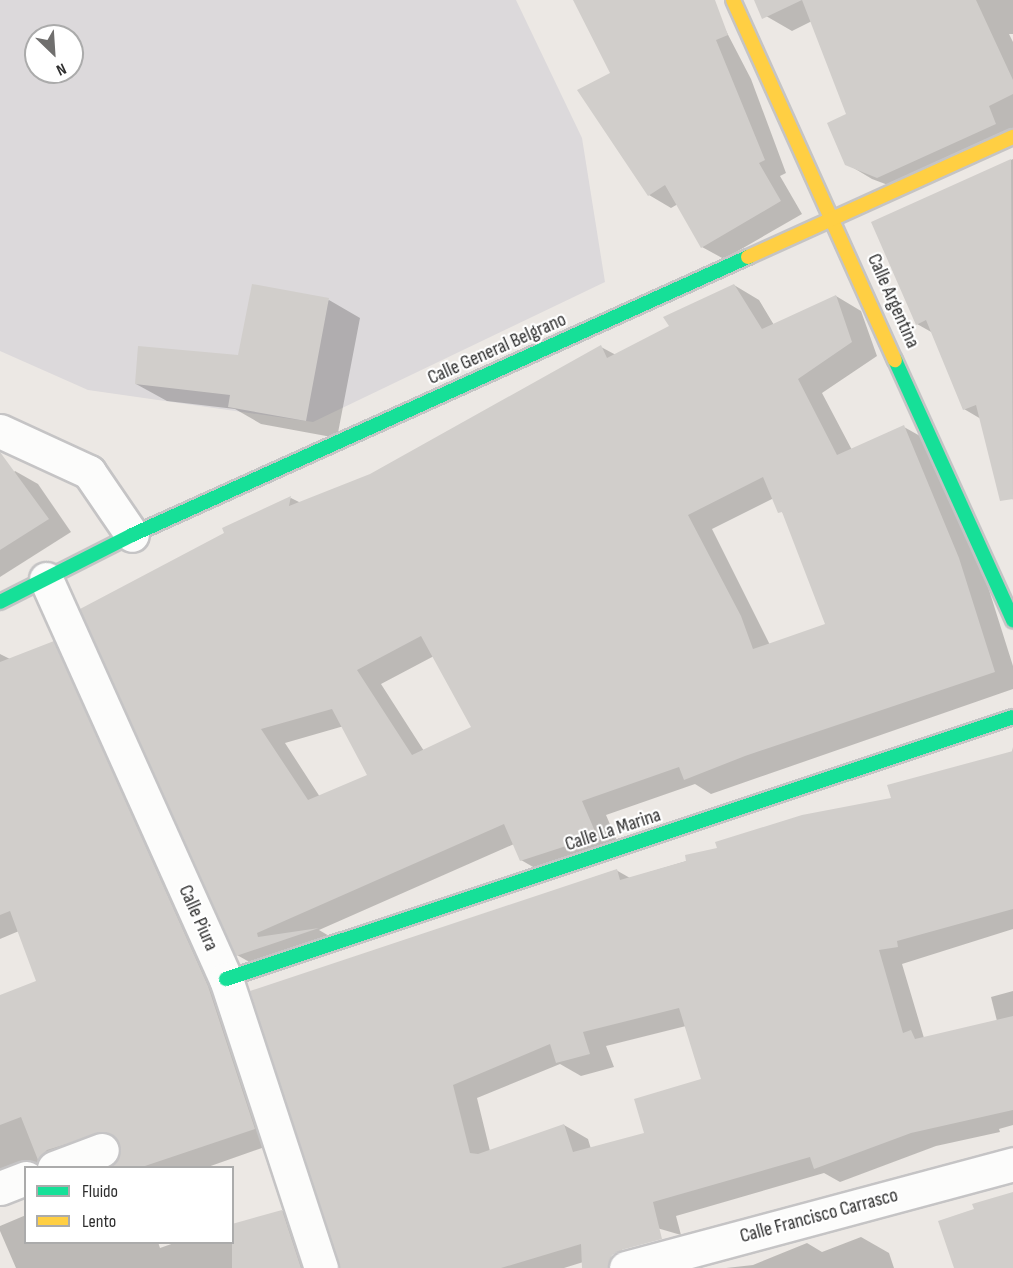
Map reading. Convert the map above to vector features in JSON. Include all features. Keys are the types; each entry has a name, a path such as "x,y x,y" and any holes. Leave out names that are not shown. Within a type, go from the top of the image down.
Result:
{"street":[{"name":"Calle Argentina","path":"733,0 835,219 1013,620"},
{"name":"Calle General Belgrano","path":"0,602 132,535 835,219 1013,136"},
{"path":"0,431 89,472 132,535"},
{"name":"Calle Piura","path":"46,579 226,979 321,1268"},
{"name":"Calle La Marina","path":"226,979 1013,717"},
{"path":"57,1166 102,1150"},
{"name":"Calle Francisco Carrasco","path":"626,1268 1013,1164"},
{"path":"0,1188 24,1179"}],"shaded area":[{"path":"0,0 516,0 582,138 605,282 313,422 88,390 0,351"}],"building":[{"path":"573,0 715,0 728,35 716,40 765,160 759,163 781,201 701,248 665,185 648,196 577,90 610,73"},
{"path":"754,0 802,0 762,19"},
{"path":"802,0 976,0 1013,80 1013,94 989,106 996,124 877,178 845,165 827,123 846,114"},
{"path":"1011,159 1013,499 1000,501 976,405 963,410 926,320 916,325 871,222"},
{"path":"252,284 329,298 306,421 228,407 230,395 135,384 138,346 238,355"},
{"path":"734,284 762,329 836,295 852,342 798,379 837,455 904,425 959,558 995,672 745,756 684,780 679,767 582,801 597,836 520,861 504,824 257,933 258,937 319,928 236,956 80,609 224,533 222,528 291,496 289,506 370,474 601,345 607,358 669,326 663,317","holes":["763,477 778,513 782,512 825,624 753,649 741,616 688,515","421,636 471,727 412,755 357,670","332,709 367,775 308,800 261,729"]},
{"path":"0,452 49,519 0,550"},
{"path":"54,641 208,986 255,1129 145,1166 110,1166 121,1152 119,1143 106,1132 47,1150 38,1160 21,1117 0,1125 0,995 36,981 10,911 0,915 0,662"},
{"path":"1013,751 1013,909 897,941 898,947 879,950 903,1033 911,1030 915,1039 1013,1016 1013,1110 911,1133 814,1169 810,1157 653,1202 662,1239 621,1250 612,1255 608,1268 582,1268 581,1244 501,1268 339,1268 250,991 617,869 620,880 686,861 685,855 717,848 715,842 802,815 891,798 887,785","holes":["679,1008 701,1079 634,1099 644,1133 573,1152 564,1124 478,1154 470,1153 453,1085 550,1044 556,1063 590,1054 583,1032"]},
{"path":"1013,1192 1013,1268 954,1268 938,1221 974,1209 972,1204"},
{"path":"282,1210 301,1268 232,1268 234,1223"}],"traffic: fast":[{"path":"0,602 132,535 748,257"},
{"path":"895,360 1013,620"},
{"path":"226,979 1013,717"}],"traffic: slow":[{"path":"733,0 895,360"},
{"path":"748,257 1013,137"}]}
